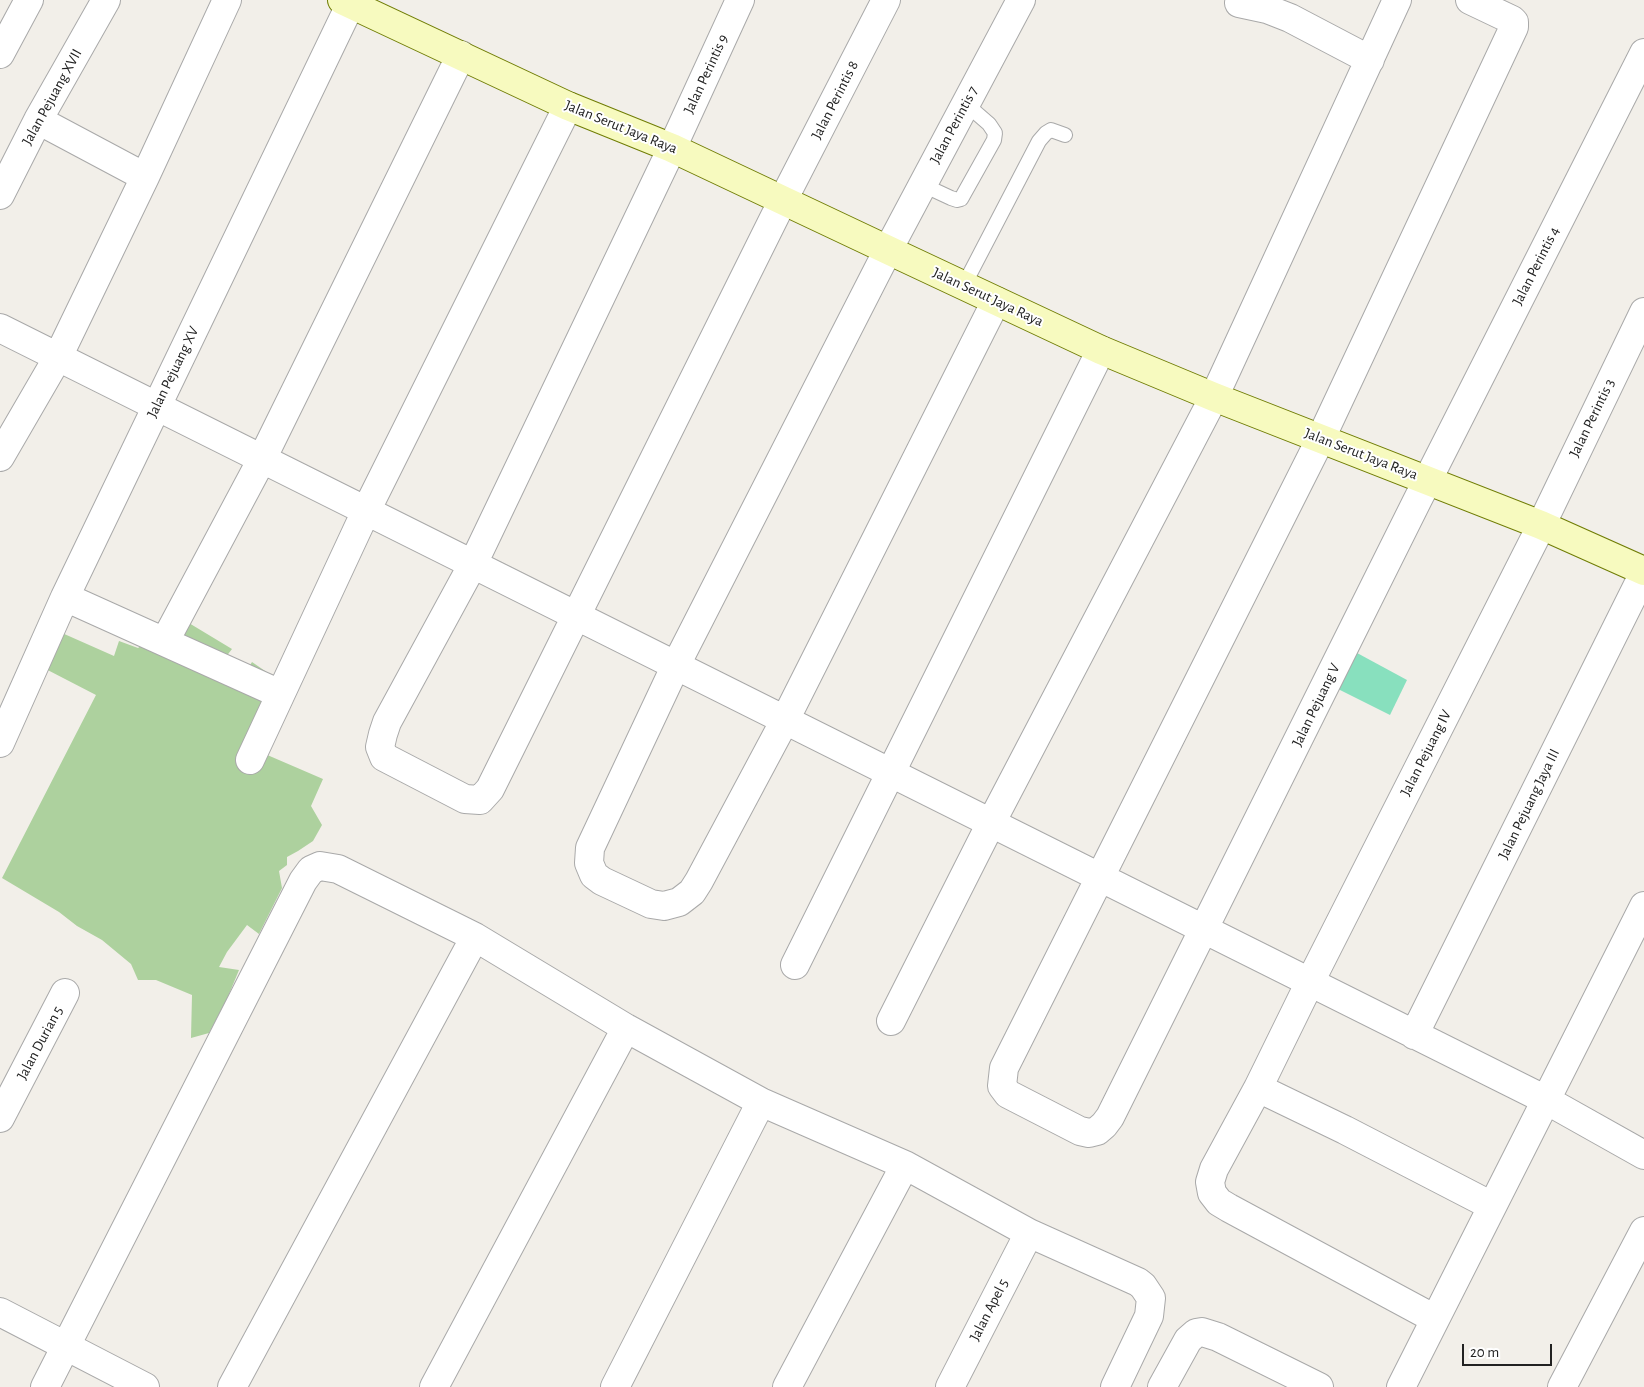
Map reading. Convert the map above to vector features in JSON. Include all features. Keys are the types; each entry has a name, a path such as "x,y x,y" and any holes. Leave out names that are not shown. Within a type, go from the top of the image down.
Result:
{"street":[{"path":"0,54 29,0"},
{"name":"Jalan Pejuang XVII","path":"0,195 38,120 106,0"},
{"path":"0,457 58,357 145,177 227,0"},
{"name":"Jalan Perintis 9","path":"576,616 485,795 480,800 465,799 384,757 380,747 382,734 387,722 472,564 672,148 740,0"},
{"name":"Jalan Perintis 8","path":"576,616 783,200 886,0"},
{"name":"Jalan Perintis 7","path":"996,301 785,720 692,892 679,902 664,906 651,904 602,881 594,875 589,863 590,848 676,665 888,250 1021,0"},
{"path":"891,1021 991,823 1214,397 1397,0"},
{"name":"Jalan Pejuang V","path":"1428,480 1110,1117 1097,1130 1089,1133 1080,1131 1008,1094 1002,1086 1002,1078 1007,1060 1321,438 1515,24 1512,20 1470,0"},
{"name":"Jalan Serut Jaya Raya","path":"346,2 568,106 672,148 1102,350 1214,397 1541,525 1644,572"},
{"name":"Jalan Pejuang XV","path":"0,743 65,597 157,406 346,2"},
{"path":"1239,3 1266,9 1290,18 1370,60"},
{"name":"Jalan Perintis 4","path":"1428,480 1644,53"},
{"path":"165,641 262,459 461,55"},
{"path":"250,760 366,511 568,106"},
{"path":"38,120 145,177"},
{"name":"Jalan Perintis 3","path":"1541,525 1644,312"},
{"path":"0,328 1546,1100 1644,1155"},
{"path":"795,965 1102,350"},
{"name":"Jalan Pejuang IV","path":"1435,1319 1219,1202 1212,1194 1210,1182 1214,1169 1258,1088 1541,525"},
{"name":"Jalan Pejuang Jaya III","path":"1414,1035 1644,572"},
{"path":"65,597 280,694"},
{"path":"45,1387 303,881 312,870 320,866 338,869 475,937 626,1028 761,1102 905,1164 1029,1233 1138,1282 1151,1298 1150,1316 1115,1387"},
{"path":"1401,1387 1644,906"},
{"path":"232,1387 475,937"},
{"name":"Jalan Durian 5","path":"0,1118 65,994"},
{"path":"440,1385 626,1028"},
{"path":"1258,1088 1345,1130 1492,1206"},
{"path":"615,1387 761,1102"},
{"path":"787,1387 905,1164"},
{"path":"1562,1387 1644,1231"},
{"name":"Jalan Apel 5","path":"950,1387 1029,1233"},
{"path":"0,1312 146,1387"},
{"path":"1162,1387 1188,1340 1202,1332 1218,1337 1319,1387"}],"lane":[{"path":"923,185 951,198 961,199 994,140 995,133 989,124 966,104"},
{"path":"964,285 1039,141 1050,130 1065,135"}],"green space":[{"path":"169,611 232,649 219,666 244,675 252,662 268,673 265,754 323,779 311,806 322,825 313,841 287,857 287,865 279,871 282,888 259,934 247,925 227,952 219,967 239,970 227,999 209,1033 191,1038 192,995 156,980 138,980 131,964 102,940 2,878 96,695 36,664 53,629 114,656 119,641 138,648 150,639"},
{"path":"1346,647 1407,680 1390,715 1328,684"}]}
